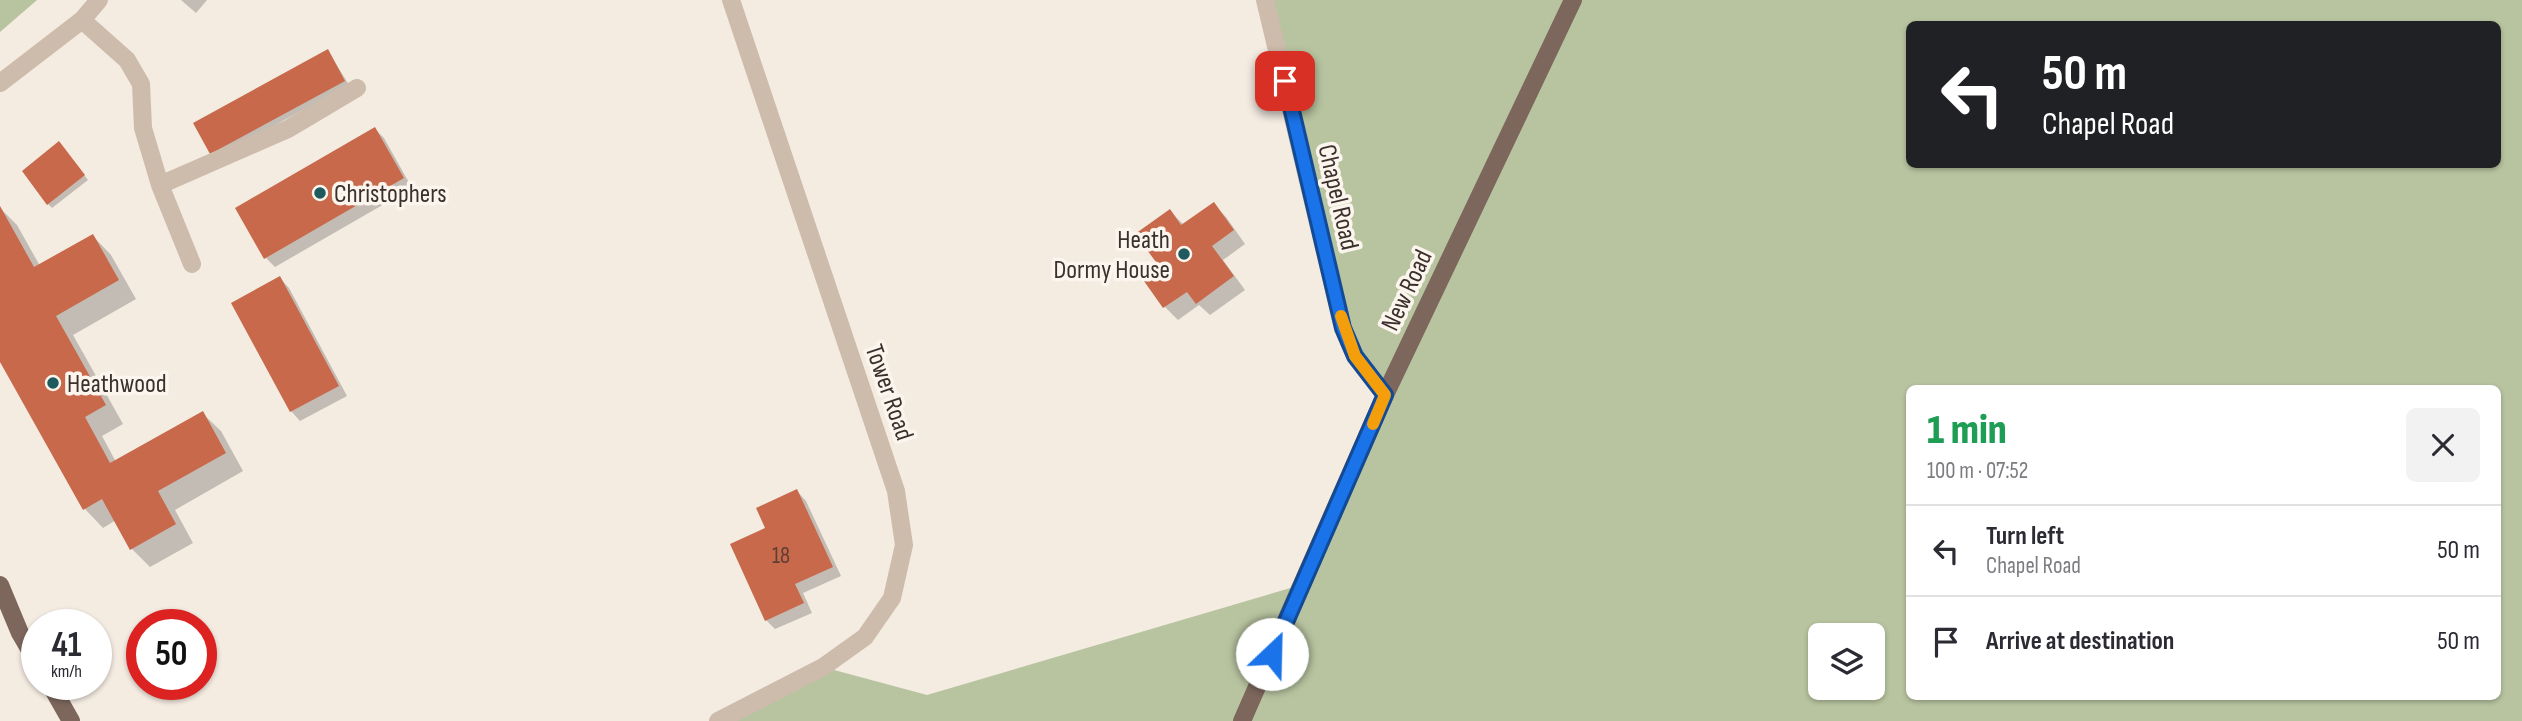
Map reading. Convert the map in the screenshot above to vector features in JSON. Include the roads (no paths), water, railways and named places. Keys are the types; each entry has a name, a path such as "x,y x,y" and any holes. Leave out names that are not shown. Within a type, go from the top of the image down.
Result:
{"main road":[{"name":"New Road","path":"1242,721 1385,395 1573,0"},
{"path":"0,585 21,635"},
{"path":"59,700 71,721"}],"street":[{"path":"0,83 82,20 99,0"},
{"name":"Tower Road","path":"718,721 823,667 865,637 892,598 904,545 896,491 731,0"},
{"name":"Chapel Road","path":"1265,0 1343,328 1355,356 1385,395"},
{"path":"82,20 127,60 141,83 143,128 160,185 192,264"},
{"path":"160,185 288,129 357,88"}],"place":[{"name":"Christophers","path":"320,193"},
{"name":"Heath Dormy House","path":"1184,254"},
{"name":"Heathwood","path":"53,383"}]}
